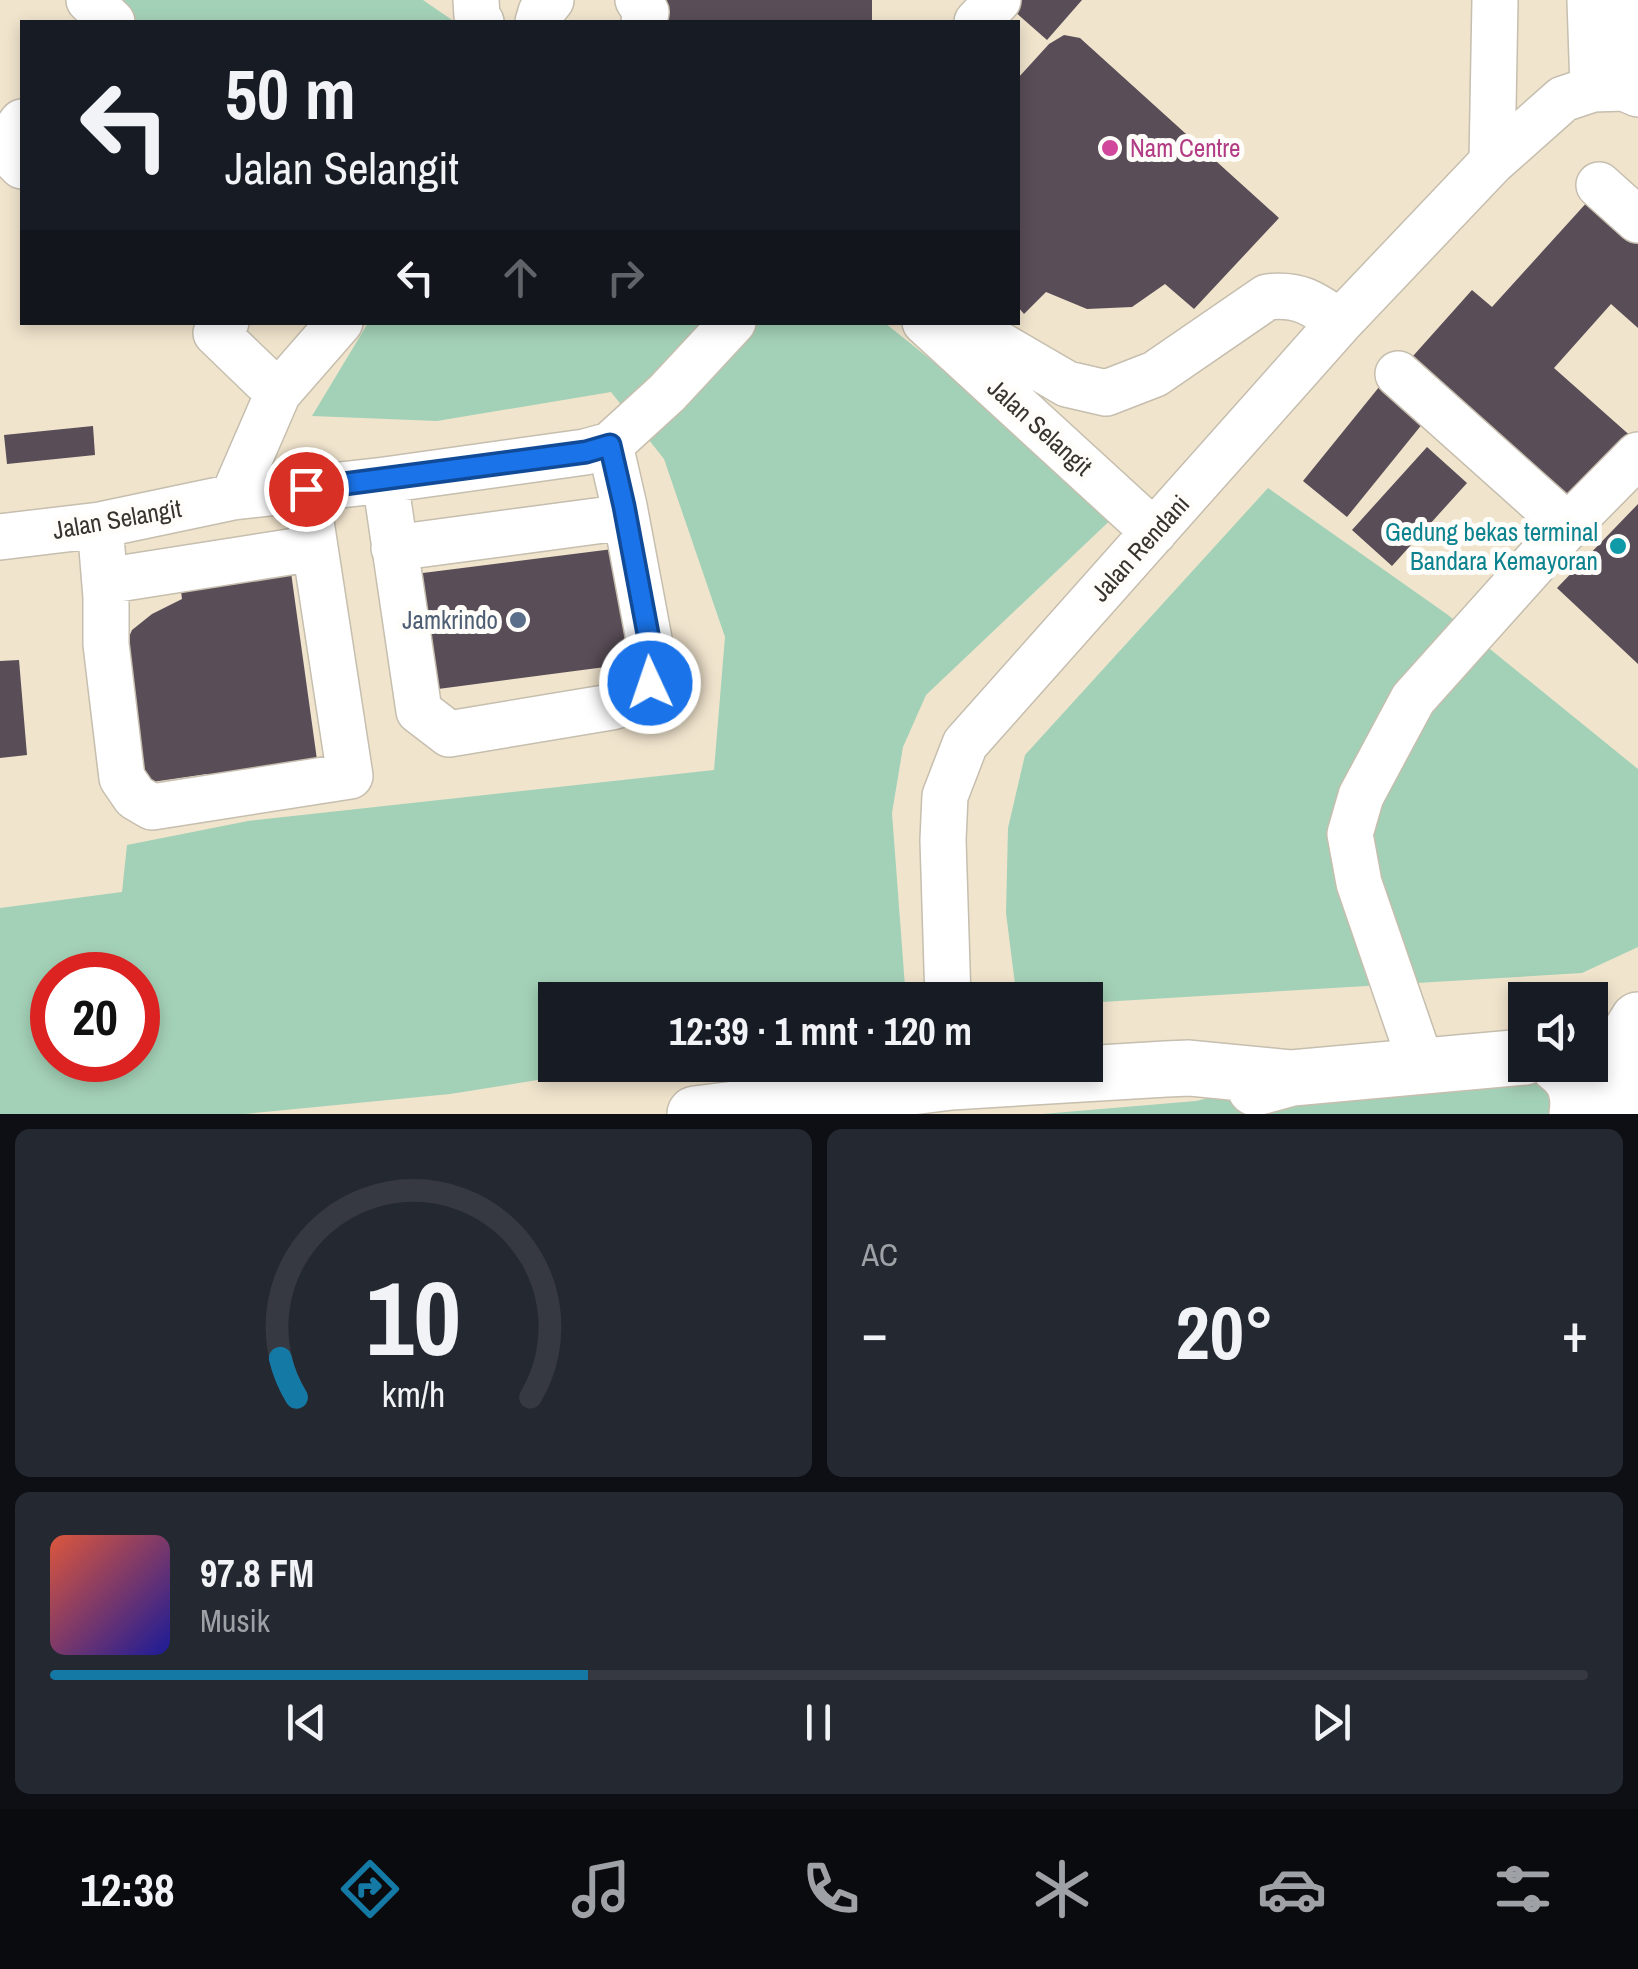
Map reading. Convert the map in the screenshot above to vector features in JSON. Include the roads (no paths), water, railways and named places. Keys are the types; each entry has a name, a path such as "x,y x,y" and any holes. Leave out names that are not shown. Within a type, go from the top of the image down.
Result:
{"main road":[{"path":"1616,1042 1622,1114"},
{"path":"1042,1114 1197,1103 1292,1078 1508,1059"},
{"path":"1103,1070 1189,1068 1292,1078"},
{"path":"695,1114 900,1082"},
{"path":"1574,1082 1577,1114"}],"street":[{"path":"90,0 110,20"},
{"path":"1492,162 1495,0"},
{"path":"1590,0 1618,90"},
{"path":"1618,90 1622,0"},
{"name":"Jalan Rendani","path":"947,982 942,840 946,796 965,744 1340,322 1492,162 1563,99 1618,90"},
{"path":"20,125 16,160 20,164"},
{"path":"1599,184 1638,220"},
{"path":"973,325 1067,384 1106,393 1155,374 1267,297 1287,294 1313,303 1340,322"},
{"path":"233,498 278,393 337,325"},
{"name":"Jalan Selangit","path":"0,536 100,525 233,498 586,452 610,445 668,393 730,325"},
{"name":"Jalan Selangit","path":"928,325 1154,532"},
{"path":"215,326 278,393"},
{"path":"1398,374 1568,526"},
{"path":"385,480 419,711 448,734 611,707 640,699 650,683 651,650 610,445"},
{"path":"1422,1066 1359,883 1350,834 1361,796 1413,700 1568,526 1638,455"},
{"path":"100,525 106,644 122,778 135,797 152,807 350,776 306,489"},
{"path":"394,548 626,517"},
{"path":"104,581 315,548"}],"place":[{"name":"Nam Centre","path":"1110,148"},
{"name":"Gedung bekas terminal Bandara Kemayoran","path":"1618,546"},
{"name":"Jamkrindo","path":"518,620"}]}
